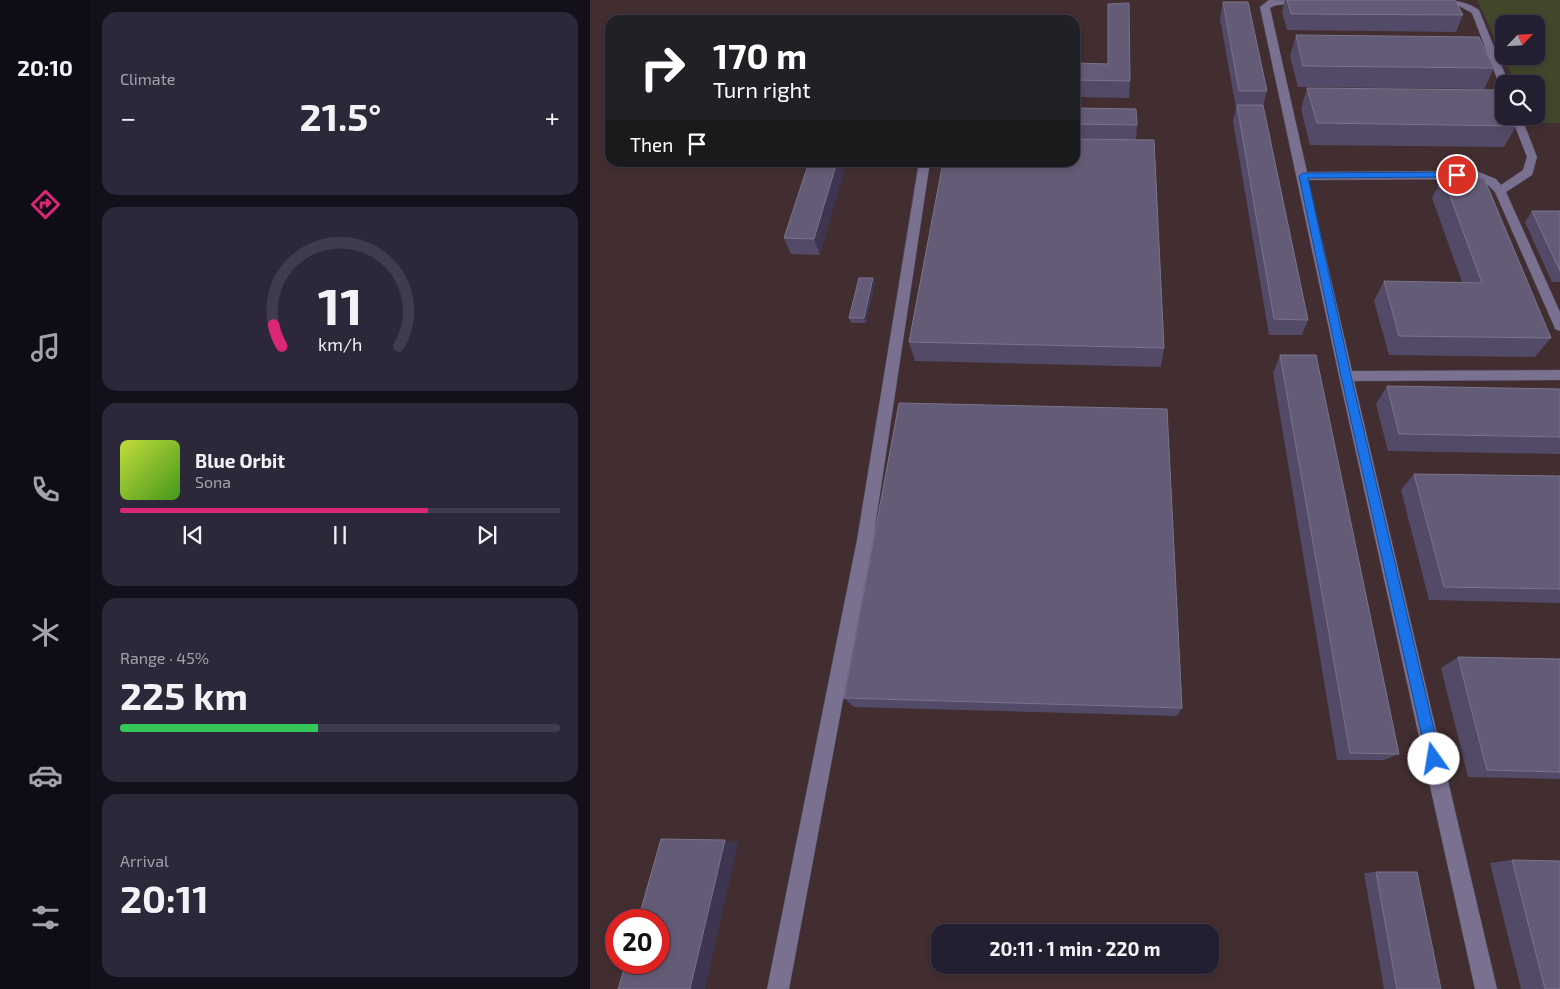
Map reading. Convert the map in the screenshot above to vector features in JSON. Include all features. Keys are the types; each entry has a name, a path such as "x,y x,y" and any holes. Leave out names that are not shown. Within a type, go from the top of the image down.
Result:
{"lane":[{"path":"1312,1 1278,1 1272,2 1265,7 1346,376 1486,989"},
{"path":"1428,2 1457,2 1469,6 1476,12 1500,75"},
{"path":"1500,191 1528,172 1532,157 1520,125"},
{"path":"778,989 865,540 924,167"},
{"path":"1303,176 1476,175 1492,182 1500,191 1560,326"},
{"path":"1346,376 1560,375"}],"shaded area":[{"path":"590,0 1477,0 1495,39 1495,65 1507,65 1512,75 1495,75 1495,125 1545,125 1545,123 1560,123 1560,989 590,989"}],"green space":[{"path":"1477,0 1560,0 1560,123 1545,123 1545,75 1512,75 1507,65 1545,65 1545,15 1495,15 1495,39"}],"building":[{"path":"1287,0 1455,0 1463,15 1291,14"},
{"path":"1223,2 1248,2 1267,91 1239,91"},
{"path":"1129,3 1130,81 1080,80 1080,63 1108,64 1108,4"},
{"path":"1296,35 1479,37 1494,68 1303,66"},
{"path":"1307,88 1495,90 1495,125 1516,126 1317,123"},
{"path":"1237,105 1263,105 1308,320 1274,319"},
{"path":"1080,108 1136,109 1137,125 1080,124"},
{"path":"1080,139 1154,140 1164,348 909,342 942,167 1080,167"},
{"path":"807,167 836,167 814,239 784,238"},
{"path":"1443,177 1484,178 1551,338 1399,336 1384,281 1482,283"},
{"path":"1532,211 1560,211 1560,271"},
{"path":"859,278 873,278 864,318 849,318"},
{"path":"1280,355 1316,355 1399,754 1350,753"},
{"path":"1387,386 1560,389 1560,437 1399,434"},
{"path":"899,403 1167,409 1182,708 844,698"},
{"path":"1414,474 1560,476 1560,589 1444,587"},
{"path":"1458,657 1560,659 1560,772 1487,770"},
{"path":"661,839 725,840 690,989 618,989 622,974 670,974 670,909 641,909"},
{"path":"1512,860 1560,861 1560,989 1545,989"},
{"path":"1376,872 1417,872 1441,989 1397,989"}],"route":[{"path":"1434,759 1346,376 1303,176 1457,175"}]}
